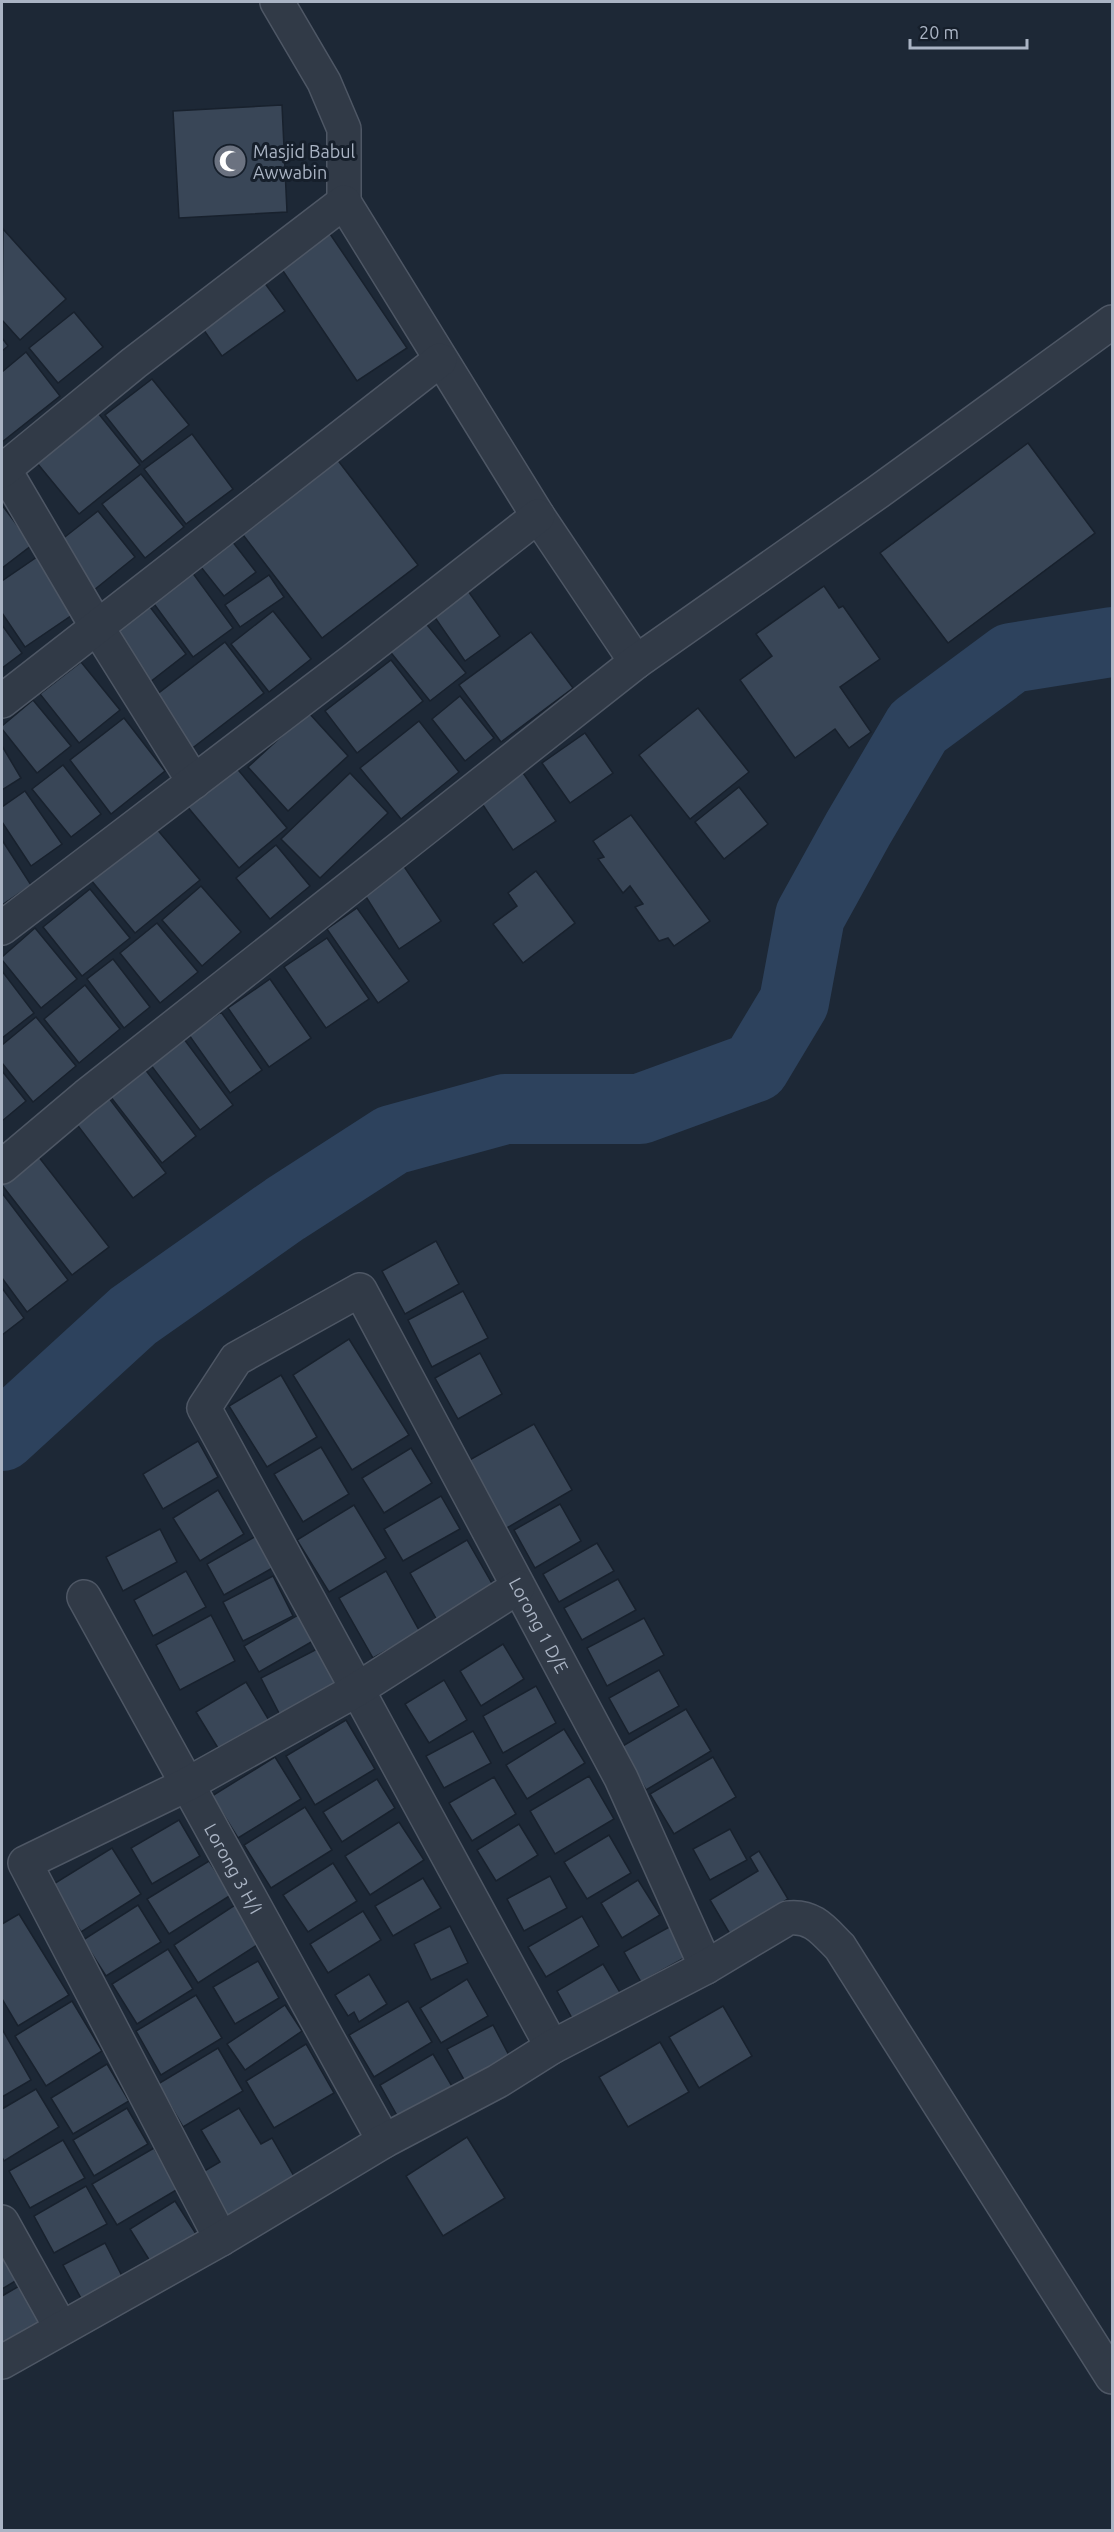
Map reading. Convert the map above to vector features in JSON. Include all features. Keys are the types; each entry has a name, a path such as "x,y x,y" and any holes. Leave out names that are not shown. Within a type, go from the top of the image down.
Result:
{"street":[{"path":"277,2 324,82 344,129 344,202 538,516 636,662"},
{"path":"194,782 97,627 3,470 134,363 344,202"},
{"path":"2,1167 86,1096 636,662 878,492 1113,322"},
{"path":"2,701 441,360"},
{"path":"2,928 538,516"},
{"name":"Lorong 1 D/E","path":"358,1689 204,1408 236,1359 360,1290 621,1778 706,1967"},
{"path":"221,2239 25,1863 188,1784 358,1689 518,1587"},
{"name":"Lorong 3 H/I","path":"84,1597 384,2141"},
{"path":"358,1689 552,2047"},
{"path":"2,2362 221,2239 384,2141 498,2081 552,2047 706,1967 788,1918 798,1917 817,1923 840,1947 1113,2377"},
{"path":"2,2222 61,2328"}],"building":[{"name":"Masjid Babul Awwabin","path":"282,105 287,212 179,218 173,111"},
{"path":"326,228 407,348 357,381 277,262"},
{"path":"3,229 66,299 20,340 2,320"},
{"path":"264,282 285,311 222,356 201,326"},
{"path":"74,312 103,347 58,383 29,348"},
{"path":"2,338 8,346 2,351"},
{"path":"26,352 60,396 2,442 2,372"},
{"path":"152,379 189,425 142,462 105,415"},
{"path":"98,413 140,465 79,514 37,463"},
{"path":"192,434 233,489 186,524 144,469"},
{"path":"1028,443 1095,533 948,643 880,553"},
{"path":"333,454 418,565 322,638 237,527"},
{"path":"141,474 184,527 145,558 102,504"},
{"path":"2,505 32,545 2,568"},
{"path":"98,511 135,557 94,590 56,544"},
{"path":"225,532 256,572 224,596 193,557"},
{"path":"37,557 75,613 25,647 2,613 2,581"},
{"path":"189,568 233,628 193,657 149,597"},
{"path":"269,575 284,597 240,627 225,605"},
{"path":"824,586 839,608 843,606 880,659 840,687 871,732 849,748 835,729 795,758 740,680 772,656 756,634"},
{"path":"468,591 500,636 465,661 434,616"},
{"path":"150,607 186,654 150,682 113,635"},
{"path":"273,611 311,659 269,692 231,644"},
{"path":"424,621 466,673 430,701 388,649"},
{"path":"2,625 22,653 2,668"},
{"path":"531,632 573,688 501,742 459,685"},
{"path":"225,642 264,693 186,753 147,702"},
{"path":"391,660 423,701 357,753 325,711"},
{"path":"81,662 120,710 79,743 40,694"},
{"path":"460,696 494,738 465,761 432,719"},
{"path":"33,700 71,746 37,773 2,729 2,726"},
{"path":"698,708 749,772 690,819 639,755"},
{"path":"308,712 348,756 288,811 248,767"},
{"path":"124,718 165,771 111,814 70,760"},
{"path":"419,721 459,772 401,819 360,768"},
{"path":"585,733 613,773 570,803 542,763"},
{"path":"2,746 21,778 2,790"},
{"path":"63,765 101,814 71,837 32,789"},
{"path":"234,765 287,828 239,868 186,805"},
{"path":"519,767 556,821 513,850 477,796"},
{"path":"350,773 388,813 320,878 281,839"},
{"path":"739,787 768,824 724,859 695,822"},
{"path":"25,791 62,844 31,866 2,822 2,807"},
{"path":"631,815 710,921 674,946 668,938 659,941 635,907 643,904 630,886 623,893 598,859 604,857 593,841"},
{"path":"155,827 200,880 135,933 91,880"},
{"path":"2,840 31,885 2,905"},
{"path":"276,845 310,886 270,919 236,878"},
{"path":"403,865 441,921 399,949 363,892"},
{"path":"536,871 575,923 523,963 493,924 517,906 508,893"},
{"path":"201,886 241,932 202,966 162,920"},
{"path":"90,889 130,938 82,976 43,927"},
{"path":"357,908 409,981 378,1003 327,929"},
{"path":"157,923 198,972 160,1003 120,953"},
{"path":"35,928 77,979 41,1008 2,960 2,957"},
{"path":"327,938 369,999 326,1028 284,967"},
{"path":"113,959 150,1007 124,1028 87,979"},
{"path":"2,971 34,1013 2,1038"},
{"path":"270,979 311,1038 269,1067 228,1008"},
{"path":"85,985 120,1029 79,1063 44,1019"},
{"path":"221,1012 262,1070 230,1093 189,1035"},
{"path":"36,1017 76,1066 33,1102 2,1063 2,1045"},
{"path":"181,1035 233,1105 200,1130 147,1060"},
{"path":"138,1060 196,1136 162,1163 103,1087"},
{"path":"2,1071 26,1101 2,1121"},
{"path":"102,1089 166,1173 133,1198 69,1114"},
{"path":"38,1156 109,1247 72,1275 2,1185"},
{"path":"2,1193 68,1280 27,1312 2,1278"},
{"path":"436,1241 459,1284 405,1314 382,1271"},
{"path":"2,1288 24,1318 2,1335"},
{"path":"463,1291 488,1338 432,1367 408,1320"},
{"path":"349,1339 409,1435 352,1470 293,1375"},
{"path":"480,1353 502,1394 458,1419 435,1378"},
{"path":"281,1375 317,1437 267,1467 229,1406"},
{"path":"534,1424 572,1490 505,1529 466,1462"},
{"path":"198,1441 218,1477 163,1509 143,1474"},
{"path":"321,1447 349,1494 303,1522 274,1474"},
{"path":"411,1448 432,1483 384,1513 362,1478"},
{"path":"218,1490 244,1534 200,1561 173,1518"},
{"path":"441,1496 460,1529 403,1561 384,1529"},
{"path":"560,1504 581,1541 535,1568 514,1530"},
{"path":"354,1505 386,1558 329,1592 297,1540"},
{"path":"160,1529 177,1562 123,1591 106,1557"},
{"path":"258,1535 276,1566 224,1595 207,1564"},
{"path":"467,1540 494,1587 437,1620 410,1573"},
{"path":"597,1543 614,1571 559,1602 543,1574"},
{"path":"186,1571 206,1607 153,1636 134,1600"},
{"path":"386,1571 420,1632 373,1658 339,1598"},
{"path":"273,1576 293,1616 243,1641 223,1602"},
{"path":"618,1579 636,1610 582,1640 564,1608"},
{"path":"211,1615 235,1661 180,1690 156,1645"},
{"path":"298,1615 313,1641 259,1672 244,1646"},
{"path":"644,1618 664,1655 607,1686 587,1648"},
{"path":"503,1644 524,1679 481,1706 460,1671"},
{"path":"319,1648 338,1685 280,1715 261,1678"},
{"path":"659,1670 679,1706 629,1734 609,1698"},
{"path":"444,1680 467,1720 429,1743 405,1704"},
{"path":"246,1682 270,1722 221,1753 196,1712"},
{"path":"536,1686 556,1723 503,1753 483,1716"},
{"path":"686,1709 711,1751 646,1790 621,1747"},
{"path":"346,1720 375,1769 315,1805 286,1756"},
{"path":"564,1729 585,1763 527,1799 506,1765"},
{"path":"473,1731 491,1763 444,1788 426,1756"},
{"path":"275,1757 301,1799 238,1838 212,1796"},
{"path":"713,1757 736,1797 674,1834 650,1794"},
{"path":"589,1776 614,1819 555,1854 530,1811"},
{"path":"494,1777 516,1814 472,1841 449,1803"},
{"path":"377,1779 395,1808 342,1842 323,1812"},
{"path":"305,1807 332,1850 271,1888 244,1845"},
{"path":"179,1820 200,1856 152,1884 131,1848"},
{"path":"399,1822 424,1860 370,1895 345,1856"},
{"path":"519,1824 538,1855 496,1881 477,1850"},
{"path":"730,1829 747,1860 710,1880 693,1849"},
{"path":"609,1835 631,1873 587,1899 564,1862"},
{"path":"112,1848 141,1894 81,1932 52,1885"},
{"path":"759,1851 788,1899 730,1934 710,1900 758,1871 750,1857"},
{"path":"209,1861 231,1895 169,1934 147,1899"},
{"path":"333,1863 357,1901 308,1932 283,1895"},
{"path":"550,1876 567,1908 524,1931 507,1899"},
{"path":"423,1878 441,1908 393,1936 375,1906"},
{"path":"638,1880 660,1915 622,1938 601,1903"},
{"path":"138,1905 161,1942 106,1976 83,1940"},
{"path":"235,1905 260,1943 198,1983 174,1945"},
{"path":"363,1911 381,1940 328,1973 310,1944"},
{"path":"19,1914 69,1995 18,2026 2,1999 2,1924"},
{"path":"582,1916 599,1946 546,1977 528,1947"},
{"path":"450,1926 468,1963 431,1980 414,1944"},
{"path":"671,1926 688,1956 641,1982 624,1952"},
{"path":"168,1949 193,1989 137,2024 112,1984"},
{"path":"258,1961 279,1998 235,2024 213,1987"},
{"path":"603,1964 624,1999 577,2027 557,1991"},
{"path":"369,1974 387,2004 359,2022 354,2012 348,2016 335,1995"},
{"path":"467,1979 488,2016 441,2043 420,2008"},
{"path":"196,1995 222,2038 161,2075 136,2031"},
{"path":"72,2001 102,2051 46,2086 15,2036"},
{"path":"408,2001 432,2042 374,2077 349,2035"},
{"path":"285,2005 302,2031 245,2070 227,2044"},
{"path":"723,2006 752,2056 699,2088 669,2037"},
{"path":"493,2025 511,2059 466,2083 447,2049"},
{"path":"2,2029 31,2080 2,2097"},
{"path":"660,2042 689,2092 628,2127 599,2077"},
{"path":"306,2044 334,2093 274,2128 246,2081"},
{"path":"218,2048 243,2091 183,2127 158,2084"},
{"path":"433,2054 453,2088 399,2119 380,2085"},
{"path":"107,2064 129,2101 73,2134 51,2098"},
{"path":"36,2089 59,2127 4,2161 2,2157 2,2109"},
{"path":"127,2108 148,2144 94,2176 73,2140"},
{"path":"239,2108 261,2144 272,2138 295,2178 229,2218 201,2173 220,2162 201,2130"},
{"path":"467,2137 505,2198 443,2236 406,2176"},
{"path":"63,2140 85,2178 30,2208 9,2171"},
{"path":"154,2148 178,2189 117,2225 92,2184"},
{"path":"86,2186 107,2224 54,2253 34,2216"},
{"path":"175,2201 198,2237 153,2266 130,2229"},
{"path":"105,2243 123,2278 82,2300 63,2265"},
{"path":"2,2253 17,2280 2,2289"},
{"path":"21,2285 45,2324 2,2350 2,2296"}],"waterway":[{"path":"2,1436 133,1316 285,1209 392,1140 505,1109 640,1109 755,1067 794,1002 810,916 918,727 1011,658 1112,642"}],"place":[{"name":"Masjid Babul Awwabin","path":"230,161"}]}
